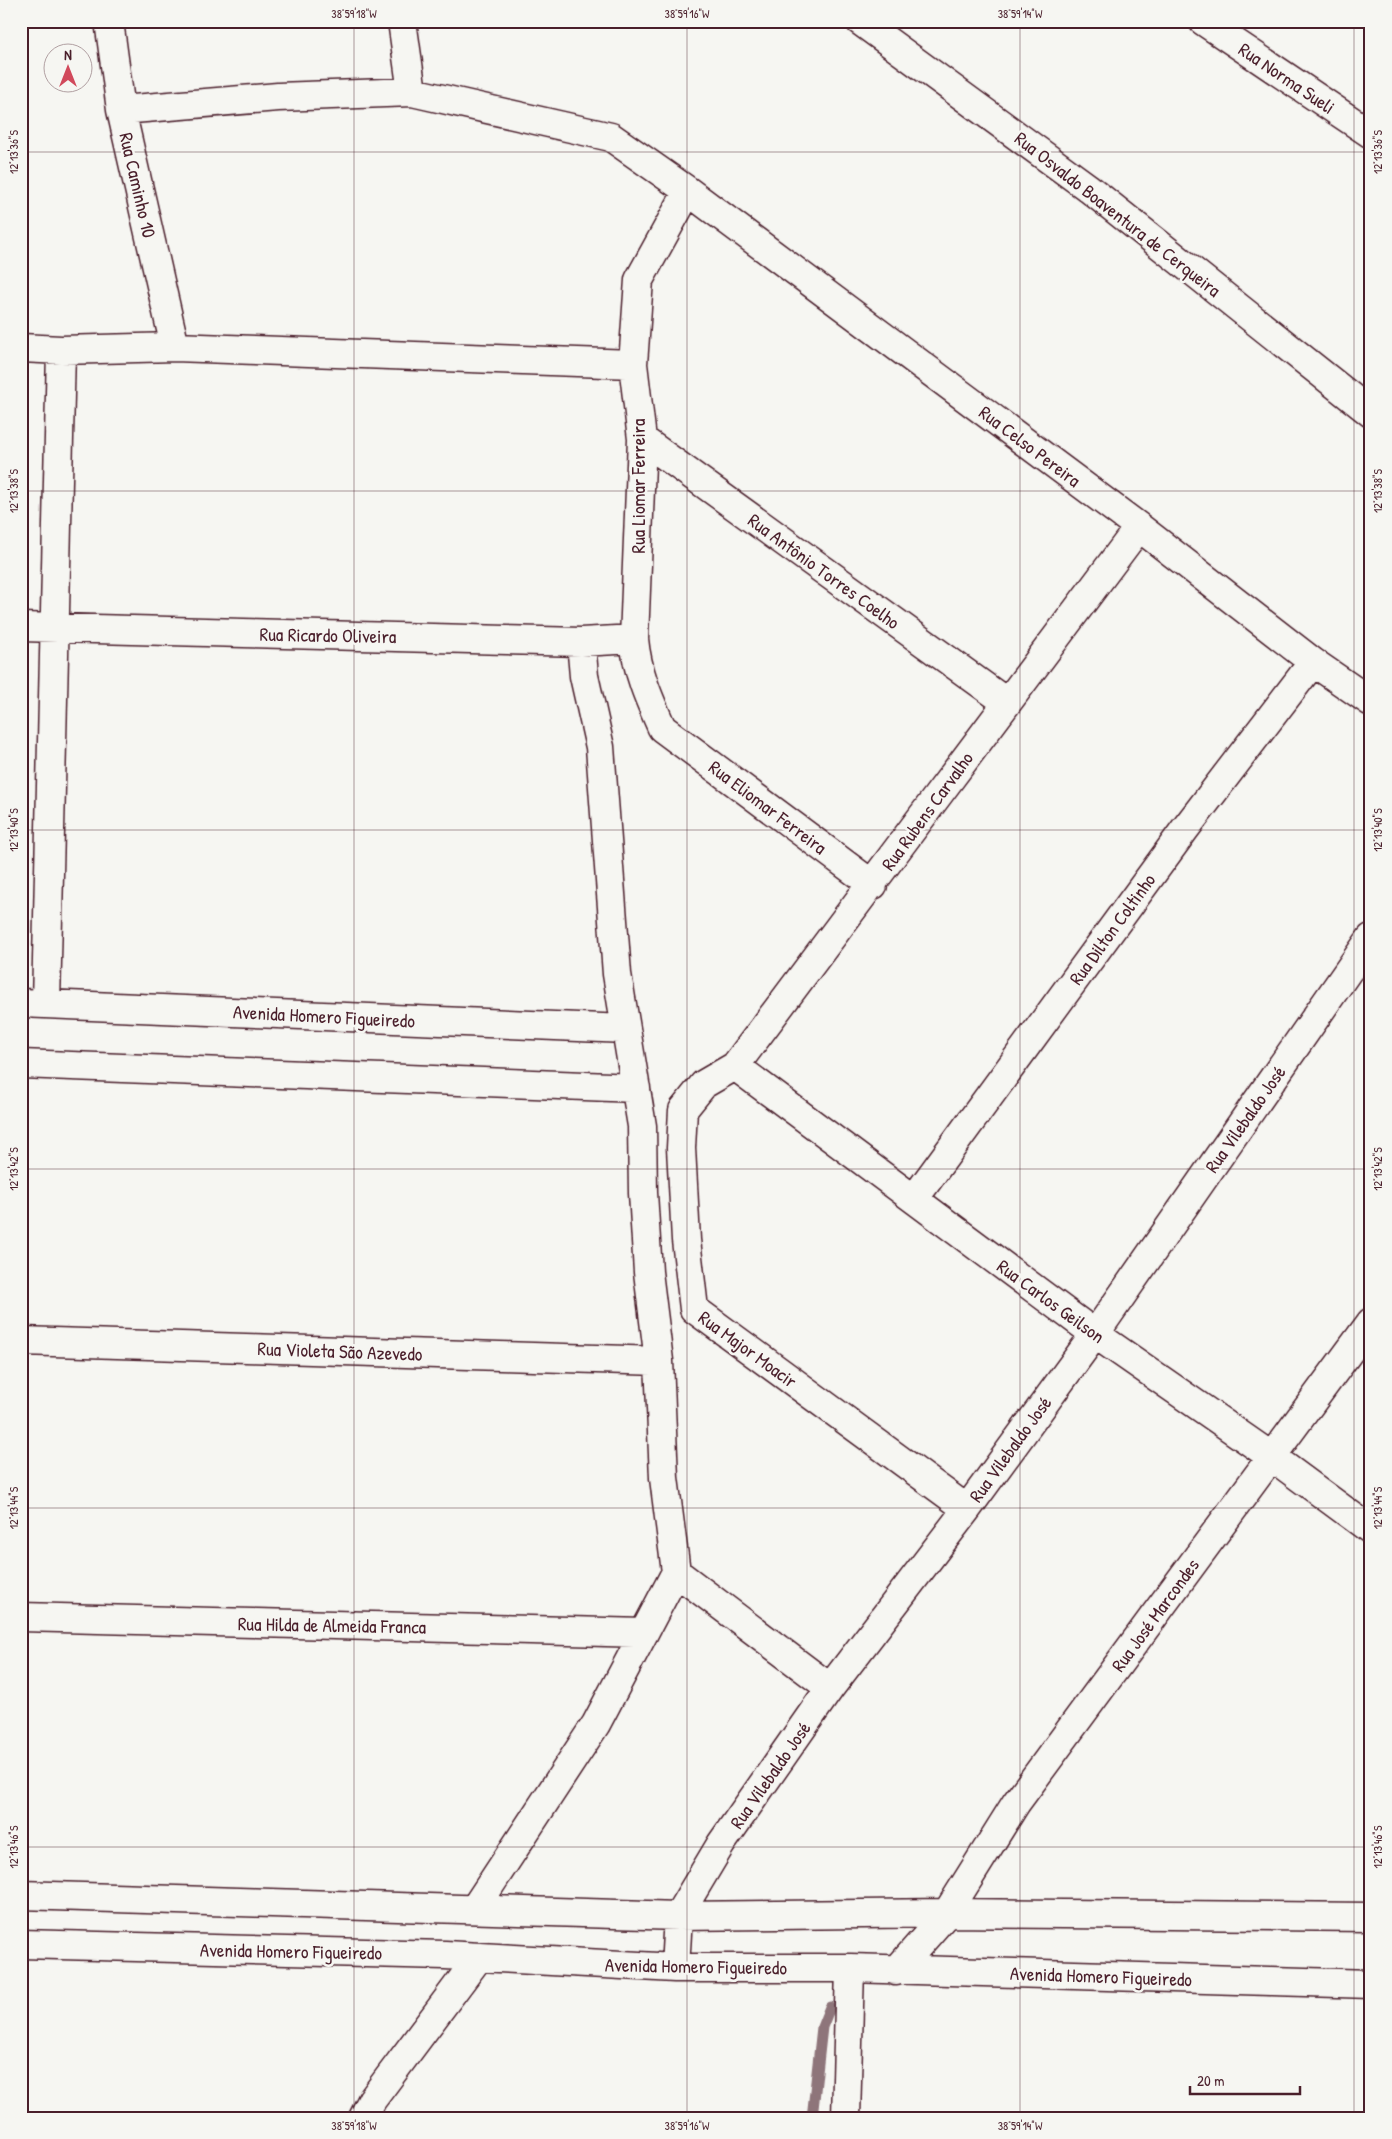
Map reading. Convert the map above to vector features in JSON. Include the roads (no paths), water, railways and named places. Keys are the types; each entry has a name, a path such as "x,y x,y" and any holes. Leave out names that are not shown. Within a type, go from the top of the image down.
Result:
{"street":[{"name":"Rua Caminho 10","path":"108,21 121,110 176,347"},
{"path":"402,21 412,92"},
{"name":"Rua Osvaldo Boaventura de Cerqueira","path":"860,21 1087,187 1371,414"},
{"name":"Rua Norma Sueli","path":"1202,21 1371,134"},
{"name":"Rua Celso Pereira","path":"121,110 278,97 412,92 611,137 688,191 1139,527 1313,662 1371,702"},
{"name":"Rua Liomar Ferreira","path":"662,728 645,692 638,669 634,639 642,439 633,364 639,280 688,191"},
{"path":"21,348 61,350 176,347 633,364"},
{"path":"34,1003 53,628 61,350"},
{"name":"Rua Antônio Torres Coelho","path":"642,439 1006,702"},
{"name":"Rua Rubens Carvalho","path":"704,1084 735,1066 873,885 1006,702 1139,527"},
{"name":"Rua Ricardo Oliveira","path":"21,627 581,642 634,639"},
{"path":"475,1908 596,1724 676,1572 664,1478 659,1361 648,1272 643,1193 642,1126 617,974 600,747 584,676 581,642"},
{"name":"Rua Dilton Coltinho","path":"914,1200 1186,828 1313,662"},
{"name":"Rua Eliomar Ferreira","path":"662,728 873,885"},
{"name":"Rua Vilebaldo José","path":"675,1968 678,1916 721,1844 830,1688 967,1509 1095,1334 1371,938"},
{"name":"Avenida Homero Figueiredo","path":"34,1003 626,1029"},
{"path":"21,1064 636,1088"},
{"name":"Rua Carlos Geilson","path":"735,1066 1095,1334 1272,1457 1371,1530"},
{"name":"Rua Major Moacir","path":"704,1084 683,1110 681,1148 686,1240 694,1309 967,1509"},
{"name":"Rua José Marcondes","path":"896,1971 947,1913 1016,1803 1371,1322"},
{"name":"Rua Violeta São Azevedo","path":"21,1341 659,1361"},
{"path":"676,1572 830,1688"},
{"name":"Rua Hilda de Almeida Franca","path":"21,1617 644,1633"},
{"path":"21,1895 475,1908 678,1916 947,1913 1371,1917"},
{"name":"Avenida Homero Figueiredo","path":"21,1944 479,1957 675,1968 850,1968 896,1971 1371,1984"},
{"path":"364,2118 372,2100 479,1957"},
{"path":"846,2118 850,1968"}],"waterway":[{"path":"812,2118 822,2027 830,2007"}]}
